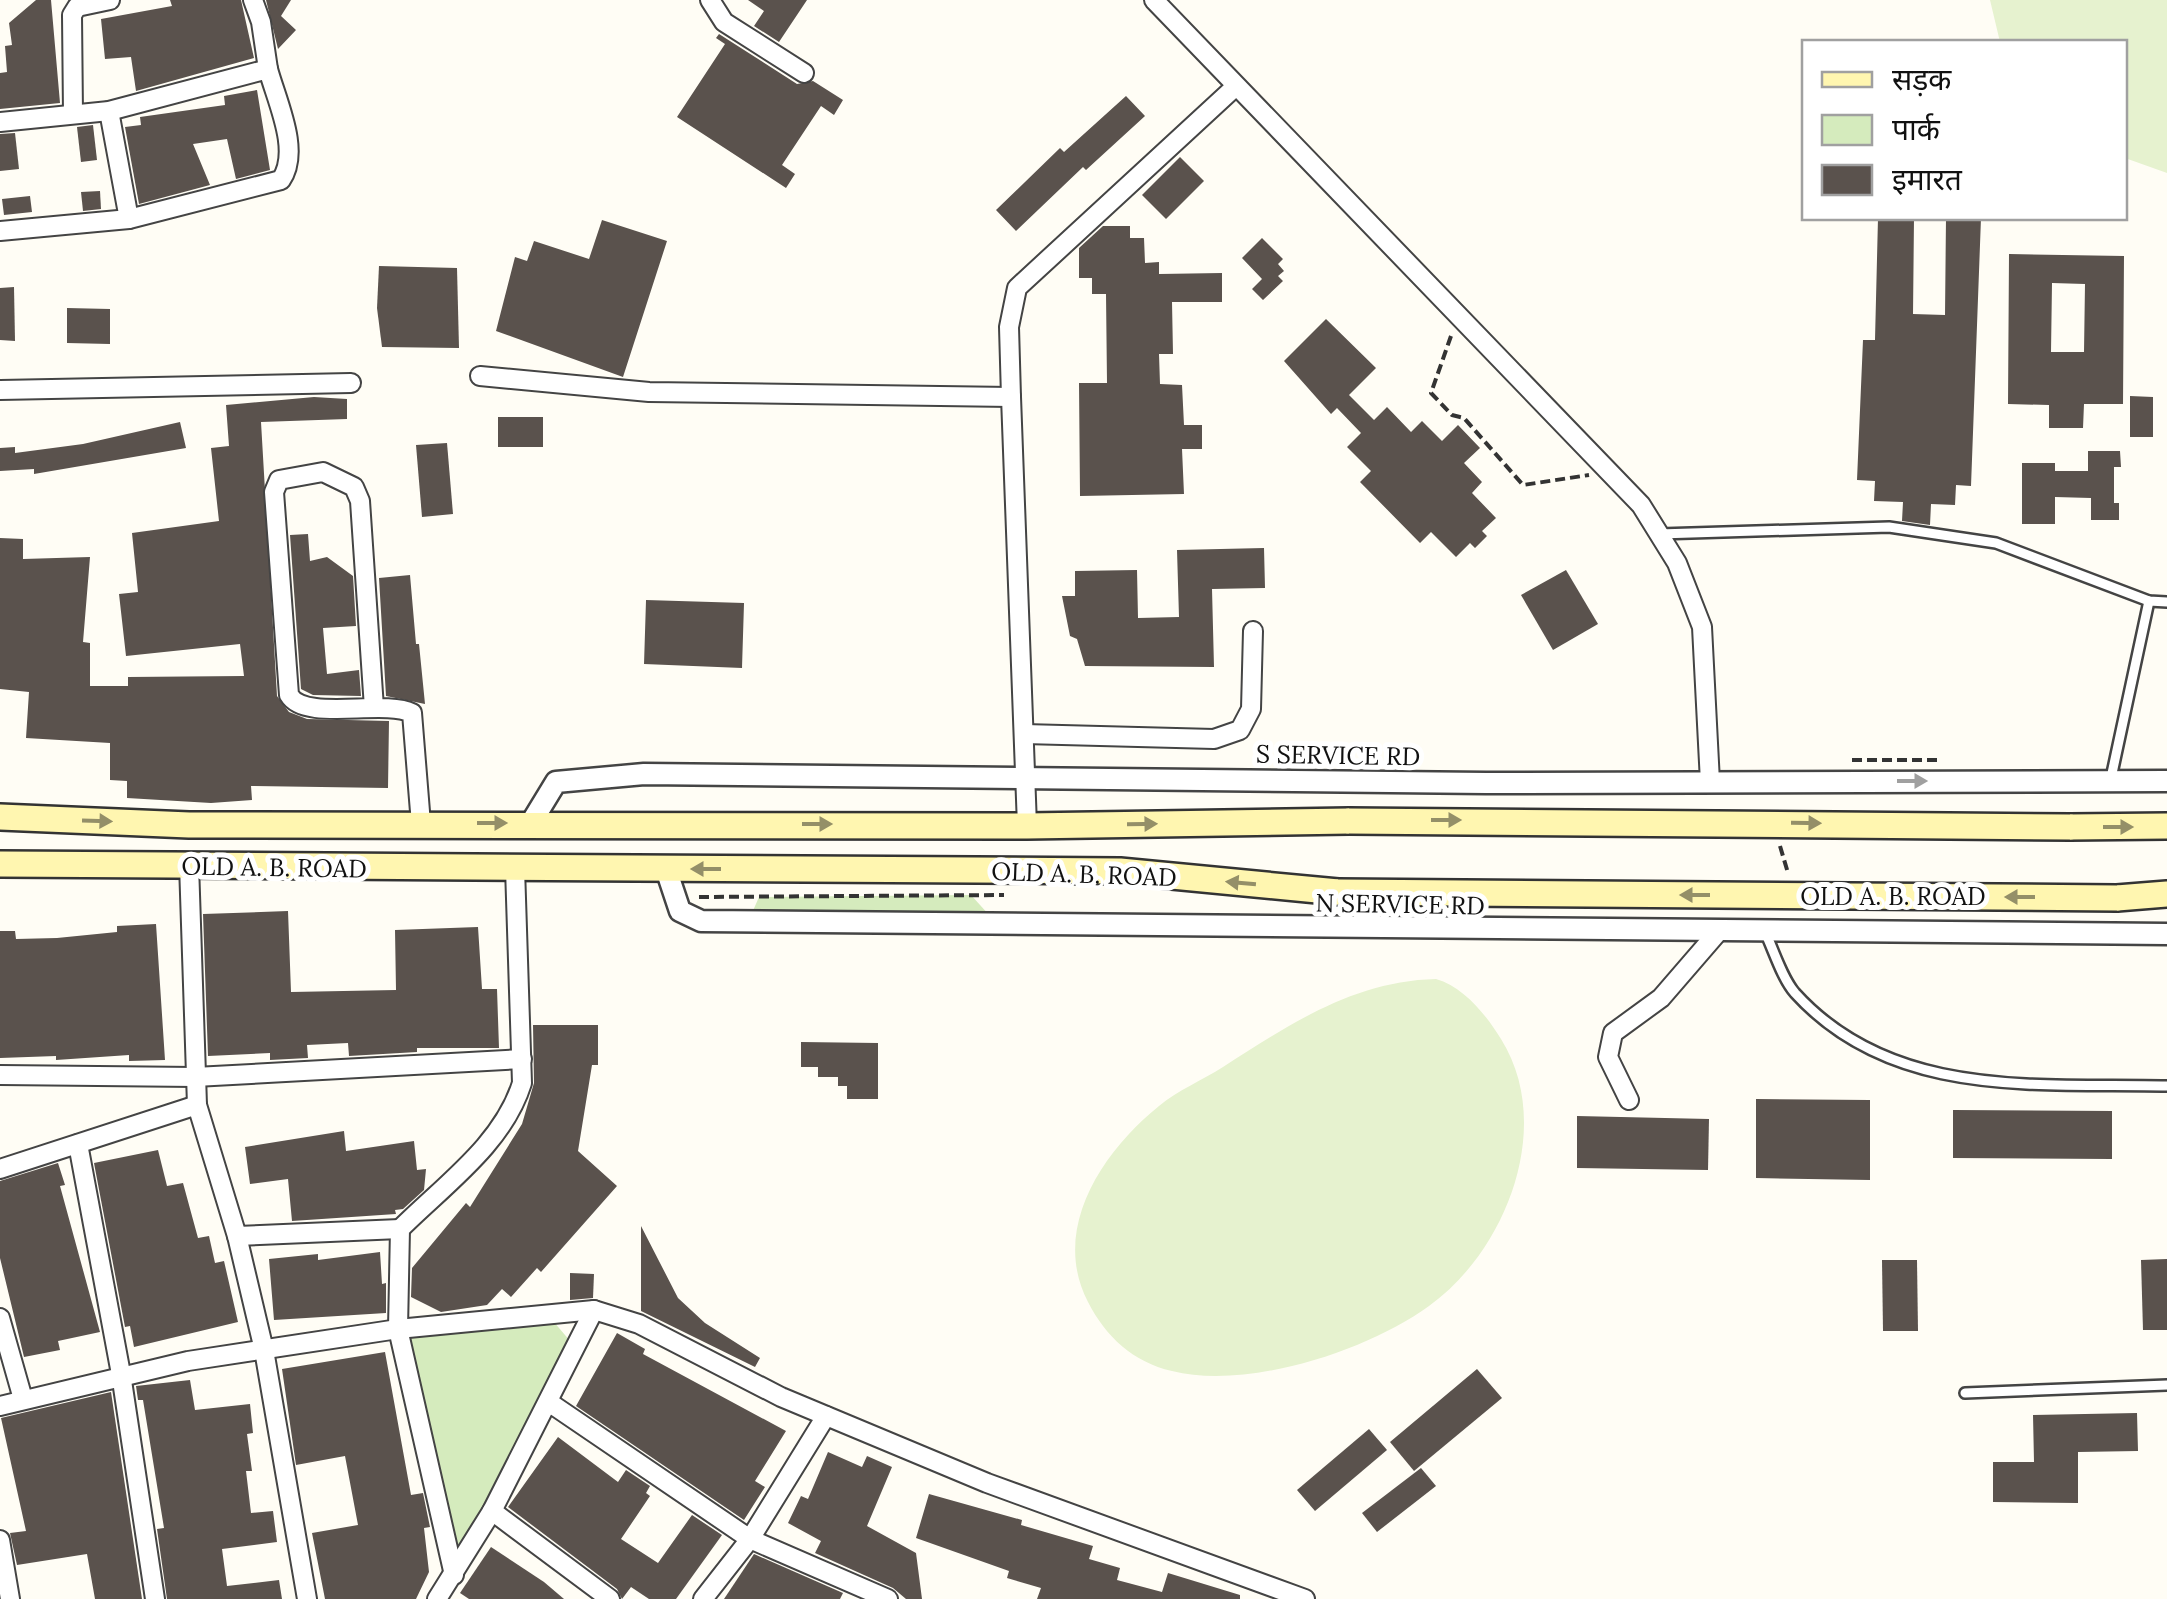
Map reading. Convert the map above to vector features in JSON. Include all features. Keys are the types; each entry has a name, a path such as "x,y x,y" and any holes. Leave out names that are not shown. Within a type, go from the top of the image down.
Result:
{"main road":[{"name":"OLD A. B. ROAD","path":"0,817 189,825 1027,826 1349,820 2167,826"},
{"name":"OLD A. B. ROAD","path":"0,864 188,864 352,870 1120,872 1338,892 2117,898 2167,894"}],"street":[{"path":"74,114 72,15 77,7 110,0"},
{"path":"0,231 128,219 281,180 290,167 290,153 268,69 261,22 252,0"},
{"path":"710,0 724,22 804,73"},
{"path":"1154,0 1641,504 1677,563 1702,626 1710,782"},
{"path":"0,122 109,111 268,69"},
{"path":"1027,826 1010,397 1009,327 1017,288 1235,87"},
{"path":"109,111 128,219"},
{"path":"480,376 649,392 1010,397"},
{"path":"0,390 351,382"},
{"path":"374,708 360,501 354,487 323,472 279,480 274,492 290,695 306,708 374,708 412,713 421,824"},
{"path":"1024,734 1214,738 1240,730 1250,709 1253,631"},
{"name":"S SERVICE RD","path":"531,823 556,782 644,774 1710,782 2167,781"},
{"path":"188,864 197,1105 237,1236 264,1350 306,1599"},
{"path":"237,1236 400,1229 501,1130 522,1083 515,868"},
{"name":"N SERVICE RD","path":"666,869 680,912 701,921 2167,934"},
{"path":"1629,1100 1608,1056 1613,1033 1662,998 1718,932"},
{"path":"0,1075 195,1077 522,1059"},
{"path":"0,1169 197,1105"},
{"path":"78,1144 121,1374 155,1599"},
{"path":"400,1229 398,1330 454,1575"},
{"path":"437,1599 492,1510 550,1403 594,1310"},
{"path":"0,1406 121,1374 264,1350 398,1330 594,1310 638,1324 826,1416 987,1482 1304,1599"},
{"path":"0,1318 23,1399"},
{"path":"550,1403 750,1538 888,1599"},
{"path":"703,1599 750,1538 826,1416"},
{"path":"492,1510 610,1599"},
{"path":"0,1540 10,1599"}],"lane":[{"path":"1659,534 1889,527 1996,542 2150,601 2167,602"},
{"path":"2111,781 2150,601"},
{"path":"1765,932 1793,991 1830,1023 1884,1058 1928,1074 1974,1082 2167,1086"},
{"path":"1964,1393 2167,1385"}],"path":[{"path":"1458,316 1431,392 1452,415 1464,418 1523,486 1609,471"},
{"path":"1780,846 1788,874"}],"green space":[{"path":"1990,0 2167,0 2167,173 2127,159 2127,40 2000,40"},
{"path":"971,895 999,926 748,922 759,897"},
{"path":"1436,979 1465,995 1495,1030 1517,1073 1524,1109 1523,1147 1515,1184 1481,1253 1457,1282 1429,1306 1373,1338 1270,1371 1202,1376 1172,1371 1145,1361 1122,1346 1088,1302 1078,1274 1075,1247 1088,1194 1119,1145 1166,1100 1298,1021 1350,996"},
{"path":"548,1315 576,1348 454,1575 398,1329"}],"building":[{"path":"36,0 51,0 60,103 0,109 0,73 7,72 5,46 12,45 9,23"},
{"path":"170,0 241,0 254,58 136,91 131,57 105,59 101,19 172,6"},
{"path":"266,0 291,0 281,16 296,30 278,49"},
{"path":"748,0 807,0 779,42 754,26 764,11"},
{"path":"719,34 797,84 813,81 843,100 834,115 821,106 782,165 795,174 786,188 677,117 725,44 716,38"},
{"path":"257,90 270,170 236,179 227,139 193,144 210,185 139,204 125,127 141,125 140,117 225,105 224,96"},
{"path":"1126,96 1145,116 1086,170 1083,167 1016,231 996,210 1060,148 1064,152"},
{"path":"93,125 97,160 81,162 77,127"},
{"path":"15,133 19,169 0,171 0,134"},
{"path":"1180,157 1204,181 1166,219 1142,195"},
{"path":"100,191 101,209 83,211 81,192"},
{"path":"30,196 32,212 4,215 2,199"},
{"path":"602,220 667,241 623,377 496,331 515,257 527,261 534,241 589,259"},
{"path":"1878,220 1914,220 1913,314 1945,315 1946,220 1981,220 1971,486 1956,485 1955,505 1931,504 1930,525 1902,521 1903,502 1874,501 1875,481 1857,480 1863,340 1875,340"},
{"path":"1103,226 1130,226 1130,238 1144,238 1145,263 1159,262 1159,274 1222,273 1222,302 1172,302 1173,354 1159,354 1160,384 1182,385 1184,425 1202,425 1202,449 1182,449 1184,494 1080,496 1079,383 1107,383 1106,294 1092,294 1092,278 1079,278 1079,248"},
{"path":"1262,238 1283,259 1278,264 1284,271 1278,276 1283,281 1263,300 1252,289 1262,279 1242,258"},
{"path":"2009,254 2124,256 2123,404 2084,404 2083,428 2049,428 2049,405 2008,404","holes":["2052,283 2085,284 2084,352 2051,352"]},
{"path":"379,266 457,268 459,348 382,347 377,308"},
{"path":"14,287 15,341 0,340 0,288"},
{"path":"67,308 110,309 110,344 67,343"},
{"path":"1326,319 1376,368 1349,395 1374,420 1387,407 1411,432 1422,421 1442,441 1458,425 1480,448 1464,463 1482,482 1472,493 1496,518 1482,531 1487,536 1475,548 1470,543 1456,557 1431,532 1420,543 1360,482 1371,471 1347,447 1361,433 1337,408 1331,414 1284,361"},
{"path":"2130,396 2153,397 2153,437 2130,437"},
{"path":"314,397 347,399 347,419 261,422 277,696 289,712 307,719 389,721 388,788 251,786 252,800 211,803 127,798 127,781 110,780 110,743 26,738 29,692 0,689 0,538 23,539 23,559 90,557 83,642 90,643 90,686 128,686 128,677 244,676 240,644 126,656 119,594 138,592 132,533 219,521 211,448 229,446 226,405"},
{"path":"498,417 543,417 543,447 498,447"},
{"path":"180,422 186,448 34,474 34,469 0,471 0,448 15,447 15,453 83,444"},
{"path":"447,443 453,514 422,517 416,445"},
{"path":"2088,451 2120,451 2121,467 2114,467 2114,503 2119,503 2119,520 2091,520 2091,498 2055,497 2055,524 2022,524 2022,463 2055,463 2055,471 2088,471"},
{"path":"308,534 310,561 327,557 353,576 356,626 323,628 327,674 359,670 361,696 313,695 301,689 290,535"},
{"path":"1264,548 1265,588 1212,589 1214,667 1085,666 1077,639 1070,636 1062,596 1075,596 1075,571 1137,570 1138,618 1179,617 1177,550"},
{"path":"1566,570 1598,624 1553,650 1521,595"},
{"path":"410,575 425,704 386,696 379,578"},
{"path":"646,600 744,603 742,668 644,664"},
{"path":"288,911 291,992 396,990 395,930 478,927 482,989 497,989 499,1048 417,1048 417,1052 349,1056 348,1043 307,1045 308,1058 270,1060 270,1053 208,1056 203,914"},
{"path":"156,924 165,1060 129,1061 129,1055 56,1060 56,1056 0,1058 0,931 15,931 16,939 57,938 117,932 117,926"},
{"path":"533,1025 598,1025 598,1065 592,1065 578,1151 617,1186 541,1272 537,1268 511,1297 502,1289 487,1305 441,1312 411,1297 412,1268 466,1203 470,1207 522,1124 534,1083"},
{"path":"801,1042 878,1043 878,1099 847,1099 847,1086 838,1086 838,1077 818,1077 818,1067 801,1067"},
{"path":"1756,1099 1870,1100 1870,1180 1756,1178"},
{"path":"1953,1110 2112,1111 2112,1159 1953,1158"},
{"path":"1577,1116 1709,1119 1708,1170 1577,1168"},
{"path":"344,1131 346,1151 414,1141 417,1170 426,1169 424,1190 403,1209 395,1210 396,1214 292,1221 288,1179 250,1184 245,1147"},
{"path":"158,1150 167,1186 183,1183 198,1238 209,1236 215,1263 224,1261 238,1322 134,1347 130,1326 125,1327 94,1163"},
{"path":"58,1163 65,1185 60,1186 100,1332 58,1341 60,1350 24,1357 0,1258 0,1181"},
{"path":"641,1226 678,1298 705,1323 760,1358 755,1367 641,1311"},
{"path":"380,1252 386,1313 274,1320 269,1259 318,1254 318,1260"},
{"path":"2167,1259 2167,1330 2143,1330 2141,1260"},
{"path":"1882,1260 1917,1260 1918,1331 1883,1331"},
{"path":"570,1273 594,1274 593,1298 570,1300"},
{"path":"617,1333 645,1349 643,1354 786,1431 755,1481 765,1487 744,1520 576,1406"},
{"path":"385,1352 411,1495 423,1493 430,1527 424,1528 429,1572 416,1599 325,1599 312,1533 358,1525 345,1456 296,1465 282,1369"},
{"path":"1477,1369 1502,1398 1414,1471 1390,1442"},
{"path":"190,1380 195,1410 250,1404 253,1433 247,1434 252,1471 246,1471 251,1513 273,1511 277,1542 222,1549 227,1586 279,1580 282,1599 167,1599 157,1529 164,1528 143,1400 138,1400 136,1386"},
{"path":"111,1392 142,1599 95,1599 87,1554 17,1565 10,1533 26,1531 1,1418"},
{"path":"2137,1413 2138,1451 2078,1452 2078,1503 1993,1502 1993,1462 2034,1462 2033,1415"},
{"path":"1369,1429 1387,1450 1315,1511 1297,1490"},
{"path":"558,1437 618,1482 626,1470 650,1486 646,1493 650,1496 621,1539 658,1563 692,1515 722,1535 676,1599 649,1599 631,1587 622,1599 617,1589 508,1507"},
{"path":"828,1452 862,1467 867,1456 892,1467 867,1526 916,1553 922,1599 906,1599 893,1588 815,1553 821,1541 788,1523 801,1496 808,1499"},
{"path":"1421,1468 1436,1486 1377,1532 1362,1513"},
{"path":"929,1494 1022,1520 1021,1525 1093,1546 1089,1559 1120,1568 1117,1580 1162,1592 1168,1573 1240,1595 1240,1599 1037,1599 1041,1588 1007,1578 1009,1571 916,1538"},
{"path":"491,1547 564,1599 469,1599 460,1593"},
{"path":"754,1554 843,1593 840,1599 724,1599"}]}
